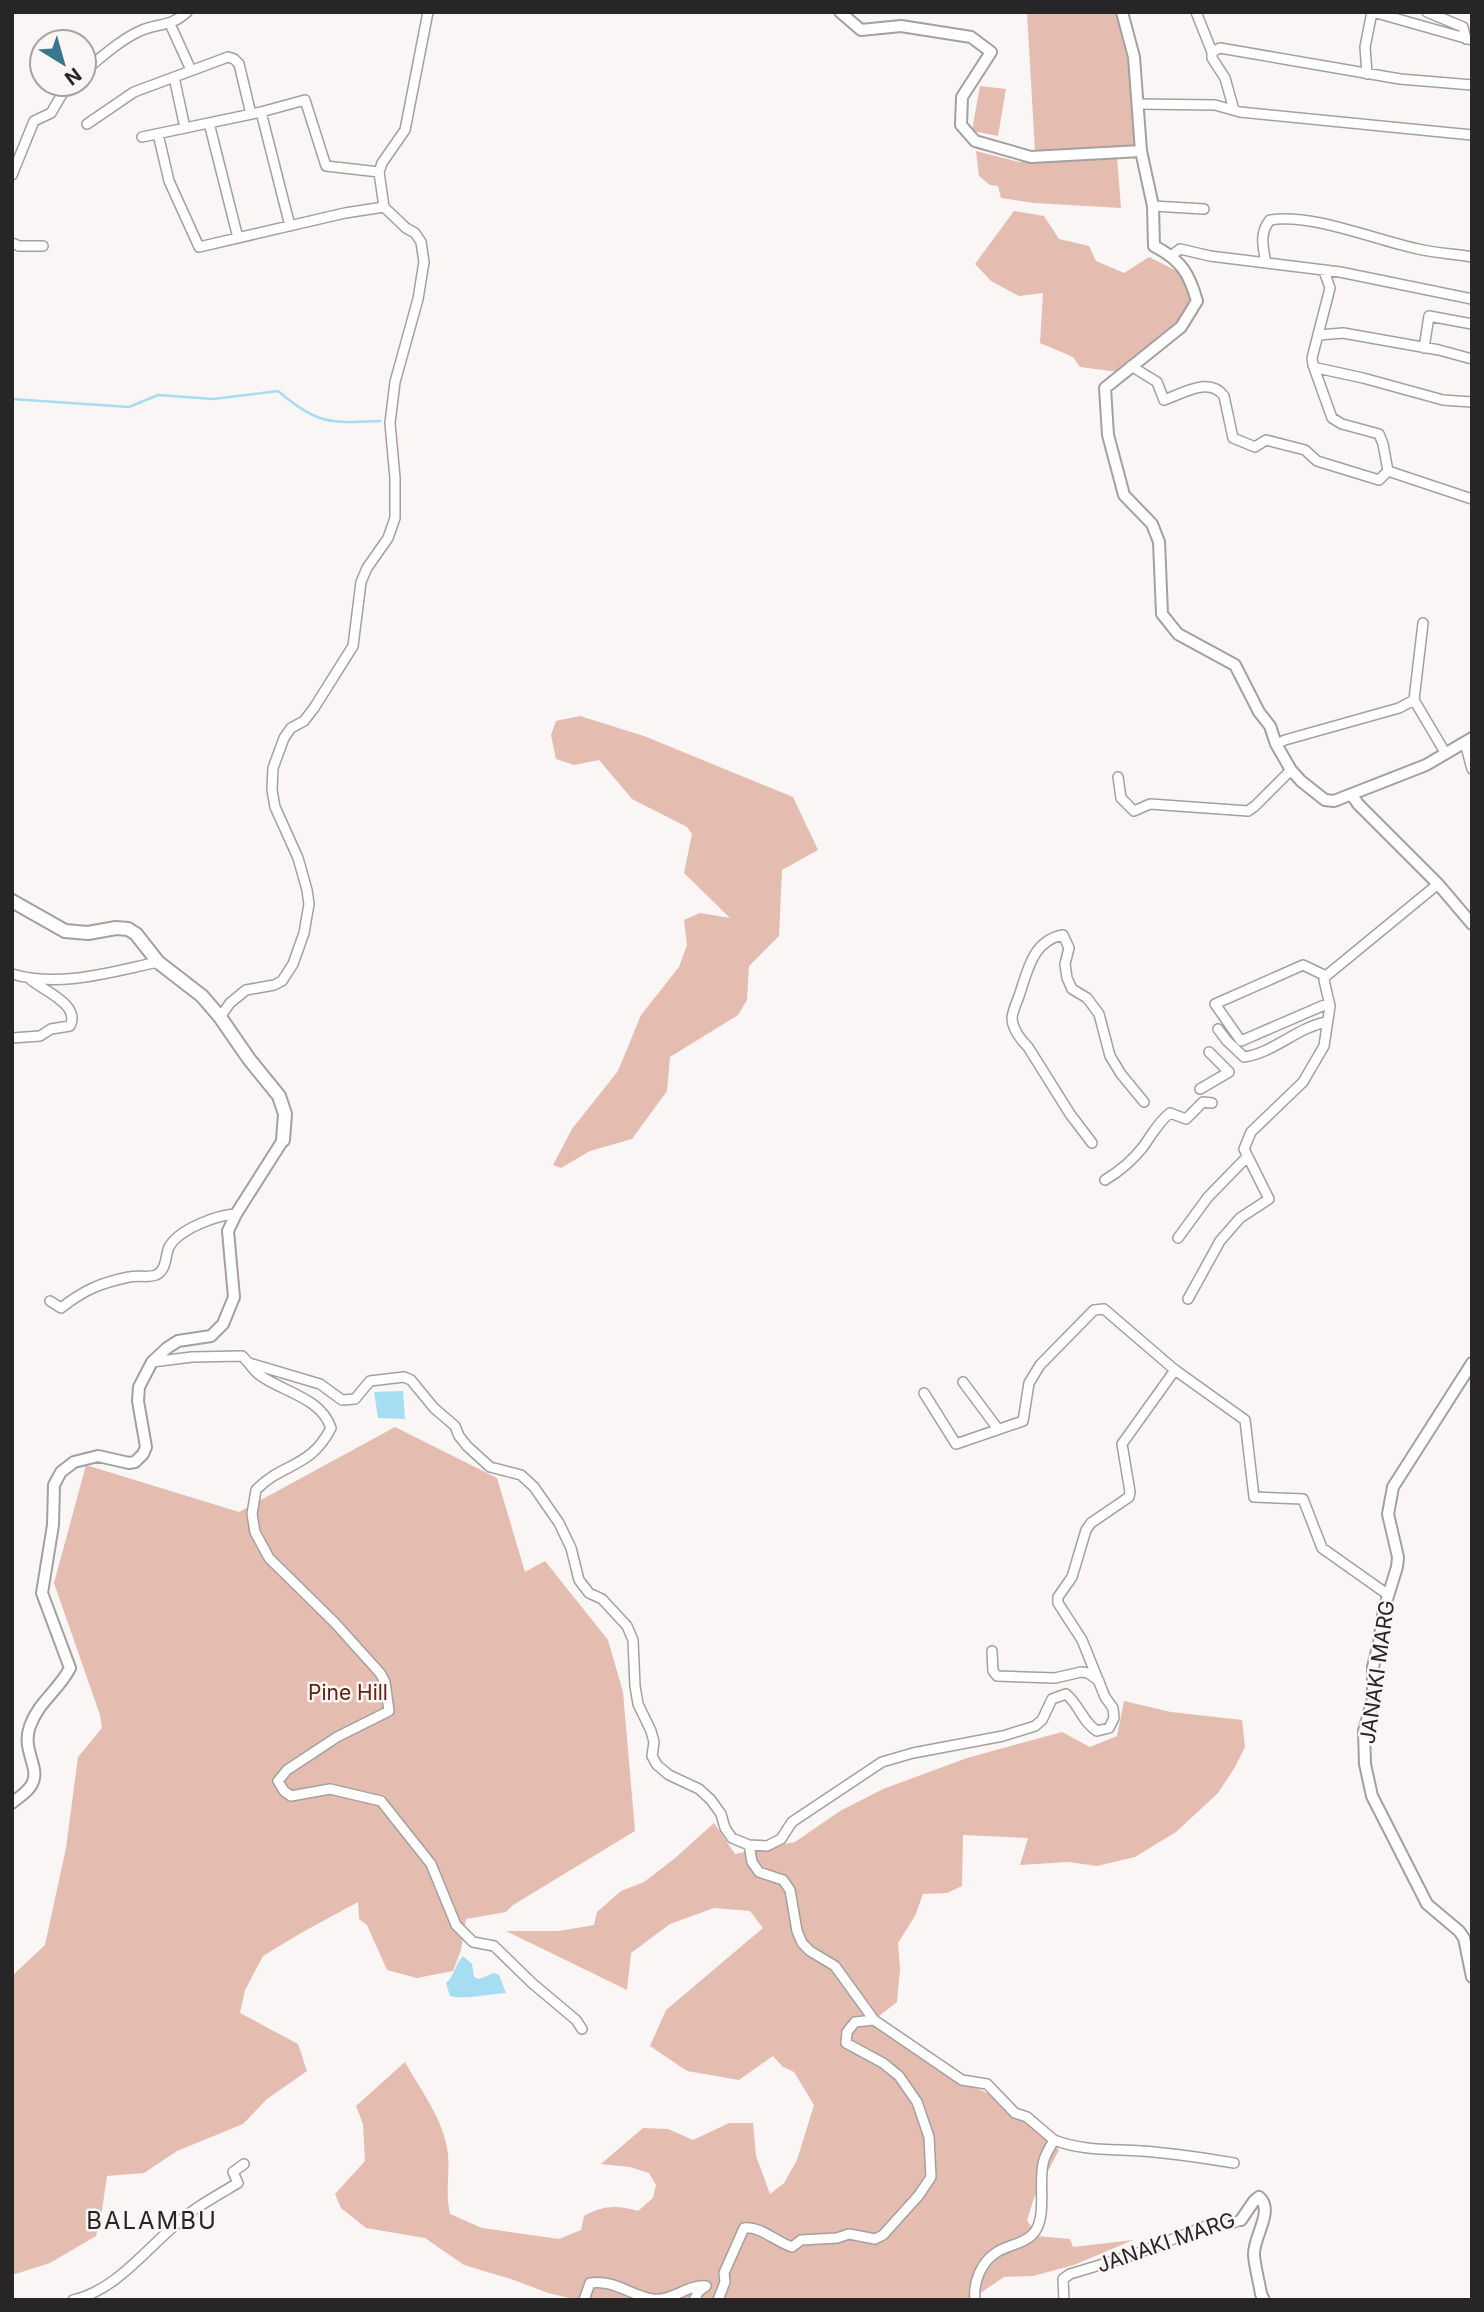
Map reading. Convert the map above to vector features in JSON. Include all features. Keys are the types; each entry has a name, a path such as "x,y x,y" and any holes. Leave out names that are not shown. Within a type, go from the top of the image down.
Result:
{"main road":[{"path":"12,901 65,931 88,933 116,928 128,929 136,934 158,962 202,996 279,1096 285,1114 284,1140"}],"street":[{"path":"98,60 128,37 144,29 170,24 187,12"},
{"path":"220,1017 238,995 246,990 282,981 293,964 307,922 309,904 298,859 275,807 272,790 273,768 284,738 291,728 304,721 314,708 353,646 360,582 366,568 388,538 395,518 395,478 390,423 395,382 418,299 424,262 421,242 415,233 384,207 379,172 382,163 405,130 428,12"},
{"path":"840,12 861,30 901,26 971,37 991,52 962,97 961,125 975,141 1031,157 1141,151"},
{"path":"1122,12 1134,57 1141,151 1153,206 1154,246 1172,255 1191,277 1197,301 1181,327 1105,388 1108,435 1124,495 1152,524 1159,542 1162,614 1178,634 1235,665 1292,770 1314,793 1325,800 1334,801 1352,796 1426,765 1468,740 1472,769"},
{"path":"1196,12 1212,58 1225,78 1234,110"},
{"path":"1367,74 1366,47 1373,12 1469,40"},
{"path":"1427,12 1463,27 1469,40"},
{"path":"170,24 191,70"},
{"path":"1212,52 1220,48 1400,79 1472,85"},
{"path":"87,124 134,92 221,58 234,59 239,64 256,113 290,226"},
{"path":"174,77 186,128"},
{"path":"12,175 34,121 51,113 60,98"},
{"path":"142,137 305,100 326,166 379,172"},
{"path":"1138,104 1215,105 1234,110 1472,135"},
{"path":"209,123 239,238"},
{"path":"158,134 169,181 199,247 384,207"},
{"path":"1153,206 1204,209"},
{"path":"1266,263 1262,237 1265,226 1270,220 1282,218 1337,227 1419,250 1472,257"},
{"path":"12,243 19,246 43,246"},
{"path":"1172,255 1180,249 1210,256 1324,271 1472,299"},
{"path":"1324,271 1330,288 1312,358 1313,365 1332,418 1342,424 1378,433 1388,471"},
{"path":"1424,348 1429,316 1472,324"},
{"path":"1319,335 1343,333 1472,359"},
{"path":"1313,365 1443,400 1472,402"},
{"path":"1131,366 1157,382 1164,400 1202,386 1220,390 1224,396 1233,438 1255,447 1266,440 1305,450 1317,461 1379,480 1388,471"},
{"path":"1388,471 1472,499"},
{"path":"1423,623 1415,699 1447,754"},
{"path":"1276,744 1399,708 1415,699"},
{"path":"1118,777 1121,798 1134,811 1150,804 1248,811 1292,770"},
{"path":"1352,796 1438,884 1472,924"},
{"path":"1188,1299 1220,1241 1240,1218 1269,1199 1244,1149 1251,1132 1303,1082 1324,1045 1329,1003 1324,980 1326,976 1438,884"},
{"path":"1092,1143 1070,1114 1028,1046 1018,1038 1012,1018 1032,958 1045,941 1063,935 1069,948 1065,964 1072,989 1087,998 1099,1014 1110,1056 1144,1102"},
{"path":"12,974 30,979 64,980 158,962"},
{"path":"1326,976 1303,965 1215,1004 1241,1041 1329,1003"},
{"path":"12,1038 40,1036 51,1029 69,1026 72,1021 72,1015 60,999 30,979"},
{"path":"1218,1029 1244,1057 1269,1049 1312,1025 1327,1022"},
{"path":"1200,1089 1229,1072 1209,1052"},
{"path":"1105,1180 1132,1160 1160,1126 1164,1117 1170,1113 1186,1119 1203,1102 1212,1103"},
{"path":"12,1803 29,1789 34,1778 35,1770 27,1749 29,1728 42,1703 70,1668 42,1593 53,1525 54,1485 61,1472 74,1462 98,1456 129,1463 135,1462 143,1454 146,1447 138,1401 139,1387 152,1362 167,1348 178,1341 211,1336 223,1324 234,1297 228,1231 284,1140"},
{"path":"1178,1238 1208,1197 1247,1157"},
{"path":"50,1301 61,1308 82,1292 101,1283 132,1276 153,1276 159,1273 170,1246 181,1234 213,1219 236,1214"},
{"path":"924,1393 956,1444 1023,1421 1029,1383 1040,1365 1094,1310 1104,1309 1175,1370 1245,1420 1254,1497 1303,1499 1322,1548 1387,1594"},
{"path":"152,1362 192,1357 242,1356 260,1376 304,1398 328,1418 331,1428 323,1444 306,1459 274,1476 256,1490 252,1514 255,1532 269,1558 335,1623 380,1673 385,1682 389,1711 337,1737 287,1770 278,1781 284,1791 291,1796 330,1789 381,1801 430,1864 456,1925 473,1942 494,1946 576,2020 582,2029"},
{"path":"249,1363 320,1384 342,1400 355,1399 370,1381 404,1377 411,1380 434,1408 455,1426 467,1446 490,1467 521,1475 534,1487 563,1531 571,1548 579,1580 589,1593 602,1599 627,1626 633,1640 638,1704 654,1742 652,1756 657,1765 669,1775 705,1794 721,1814 725,1828 732,1838 748,1845 766,1846 781,1839 792,1822 882,1762 913,1753 1003,1736 1035,1726 1042,1720 1052,1699 1059,1695 1066,1694 1072,1698 1092,1728 1097,1731 1103,1731 1113,1724 1113,1708 1082,1640 1058,1603 1058,1597 1072,1577 1086,1530 1091,1523 1129,1497 1122,1444 1175,1370"},
{"name":"JANAKI MARG","path":"1472,1363 1393,1487 1388,1514 1398,1557 1397,1567 1387,1594 1373,1667 1373,1699 1364,1731 1367,1780 1372,1796 1427,1904 1464,1938 1472,1977"},
{"path":"963,1381 998,1429"},
{"path":"992,1651 993,1671 997,1676 1055,1678 1081,1672 1100,1681"},
{"path":"748,1845 752,1862 759,1872 783,1880 790,1890 797,1931 802,1943 835,1966 874,2020 962,2080 987,2084 1015,2113 1027,2117 1054,2140 1066,2145 1178,2154 1234,2163"},
{"path":"718,2300 725,2282 724,2273 744,2228 760,2230 792,2247 801,2240 837,2238 849,2234 875,2239 893,2225 931,2178 929,2137 917,2102 899,2076 883,2063 846,2043 847,2032 855,2022 874,2020"},
{"path":"975,2300 974,2287 986,2263 997,2252 1033,2234 1043,2191 1043,2161 1054,2140"},
{"path":"73,2300 124,2272 175,2224 238,2183 233,2172 244,2164"},
{"name":"JANAKI MARG","path":"1064,2300 1063,2279 1070,2274 1144,2251 1206,2226 1241,2220 1259,2197 1264,2201 1266,2211 1254,2254 1264,2300"},
{"path":"584,2300 590,2283 599,2281 652,2299 666,2299 699,2285 706,2286 694,2300"}],"green space":[{"path":"1027,12 1116,12 1134,87 1134,148 1035,151"},
{"path":"980,86 1006,89 998,136 972,131"},
{"path":"976,151 1019,162 1117,157 1121,208 1034,203 1001,198 998,186 990,185 979,176"},
{"path":"1014,211 1044,216 1059,239 1089,246 1096,261 1124,273 1149,257 1183,274 1196,304 1182,327 1118,372 1080,367 1073,357 1040,343 1043,293 1019,296 991,281 975,264"},
{"path":"580,716 644,736 793,797 818,850 782,870 779,936 749,966 747,1000 738,1015 670,1057 667,1091 632,1139 590,1151 561,1168 553,1165 572,1129 618,1071 641,1015 679,967 687,945 684,920 700,913 730,918 684,873 692,834 687,827 632,799 599,760 574,765 556,759 551,735 556,721"},
{"name":"Pine Hill","path":"395,1427 497,1478 525,1572 545,1561 608,1640 623,1692 635,1831 513,1905 506,1912 466,1919 461,1950 453,1971 417,1978 387,1970 367,1925 359,1919 358,1902 263,1956 245,1990 240,2013 298,2044 307,2071 267,2099 243,2124 177,2151 144,2173 107,2176 96,2236 50,2263 12,2275 12,1976 45,1945 66,1848 78,1757 102,1728 100,1715 54,1583 86,1465 239,1512"},
{"path":"1124,1701 1171,1712 1242,1720 1245,1747 1218,1793 1176,1832 1135,1857 1097,1866 1068,1862 1020,1865 1028,1838 963,1835 962,1886 947,1893 923,1894 915,1916 898,1943 900,1969 897,2002 874,2020 949,2072 995,2098 1013,2117 1033,2125 1059,2150 1034,2198 1027,2220 1037,2236 1070,2239 1073,2247 1133,2240 1074,2265 1033,2276 1004,2277 982,2292 977,2300 578,2300 548,2293 464,2265 425,2238 366,2228 341,2208 335,2194 365,2161 363,2124 356,2106 405,2062 431,2107 446,2142 450,2214 482,2228 559,2239 581,2230 584,2216 597,2210 617,2207 638,2211 653,2198 656,2185 649,2173 630,2167 601,2164 643,2128 668,2129 693,2140 729,2123 753,2123 756,2156 770,2194 784,2183 797,2160 814,2105 794,2072 783,2067 773,2056 739,2080 687,2071 650,2046 666,2010 763,1928 750,1911 714,1908 670,1924 631,1953 627,1990 506,1931 559,1931 594,1925 597,1912 621,1891 644,1882 714,1823 735,1854 795,1842 840,1811 883,1789 967,1758 1062,1732 1090,1747 1117,1736"}],"water":[{"path":"403,1391 405,1419 378,1418 374,1392"},
{"path":"463,1956 472,1964 474,1977 479,1979 494,1973 499,1975 506,1993 450,1996 446,1983"}],"waterway":[{"path":"12,399 129,407 158,395 213,399 278,391 304,410 325,420 380,421"}],"district":[{"name":"BALAMBU","path":"152,2220"}]}
